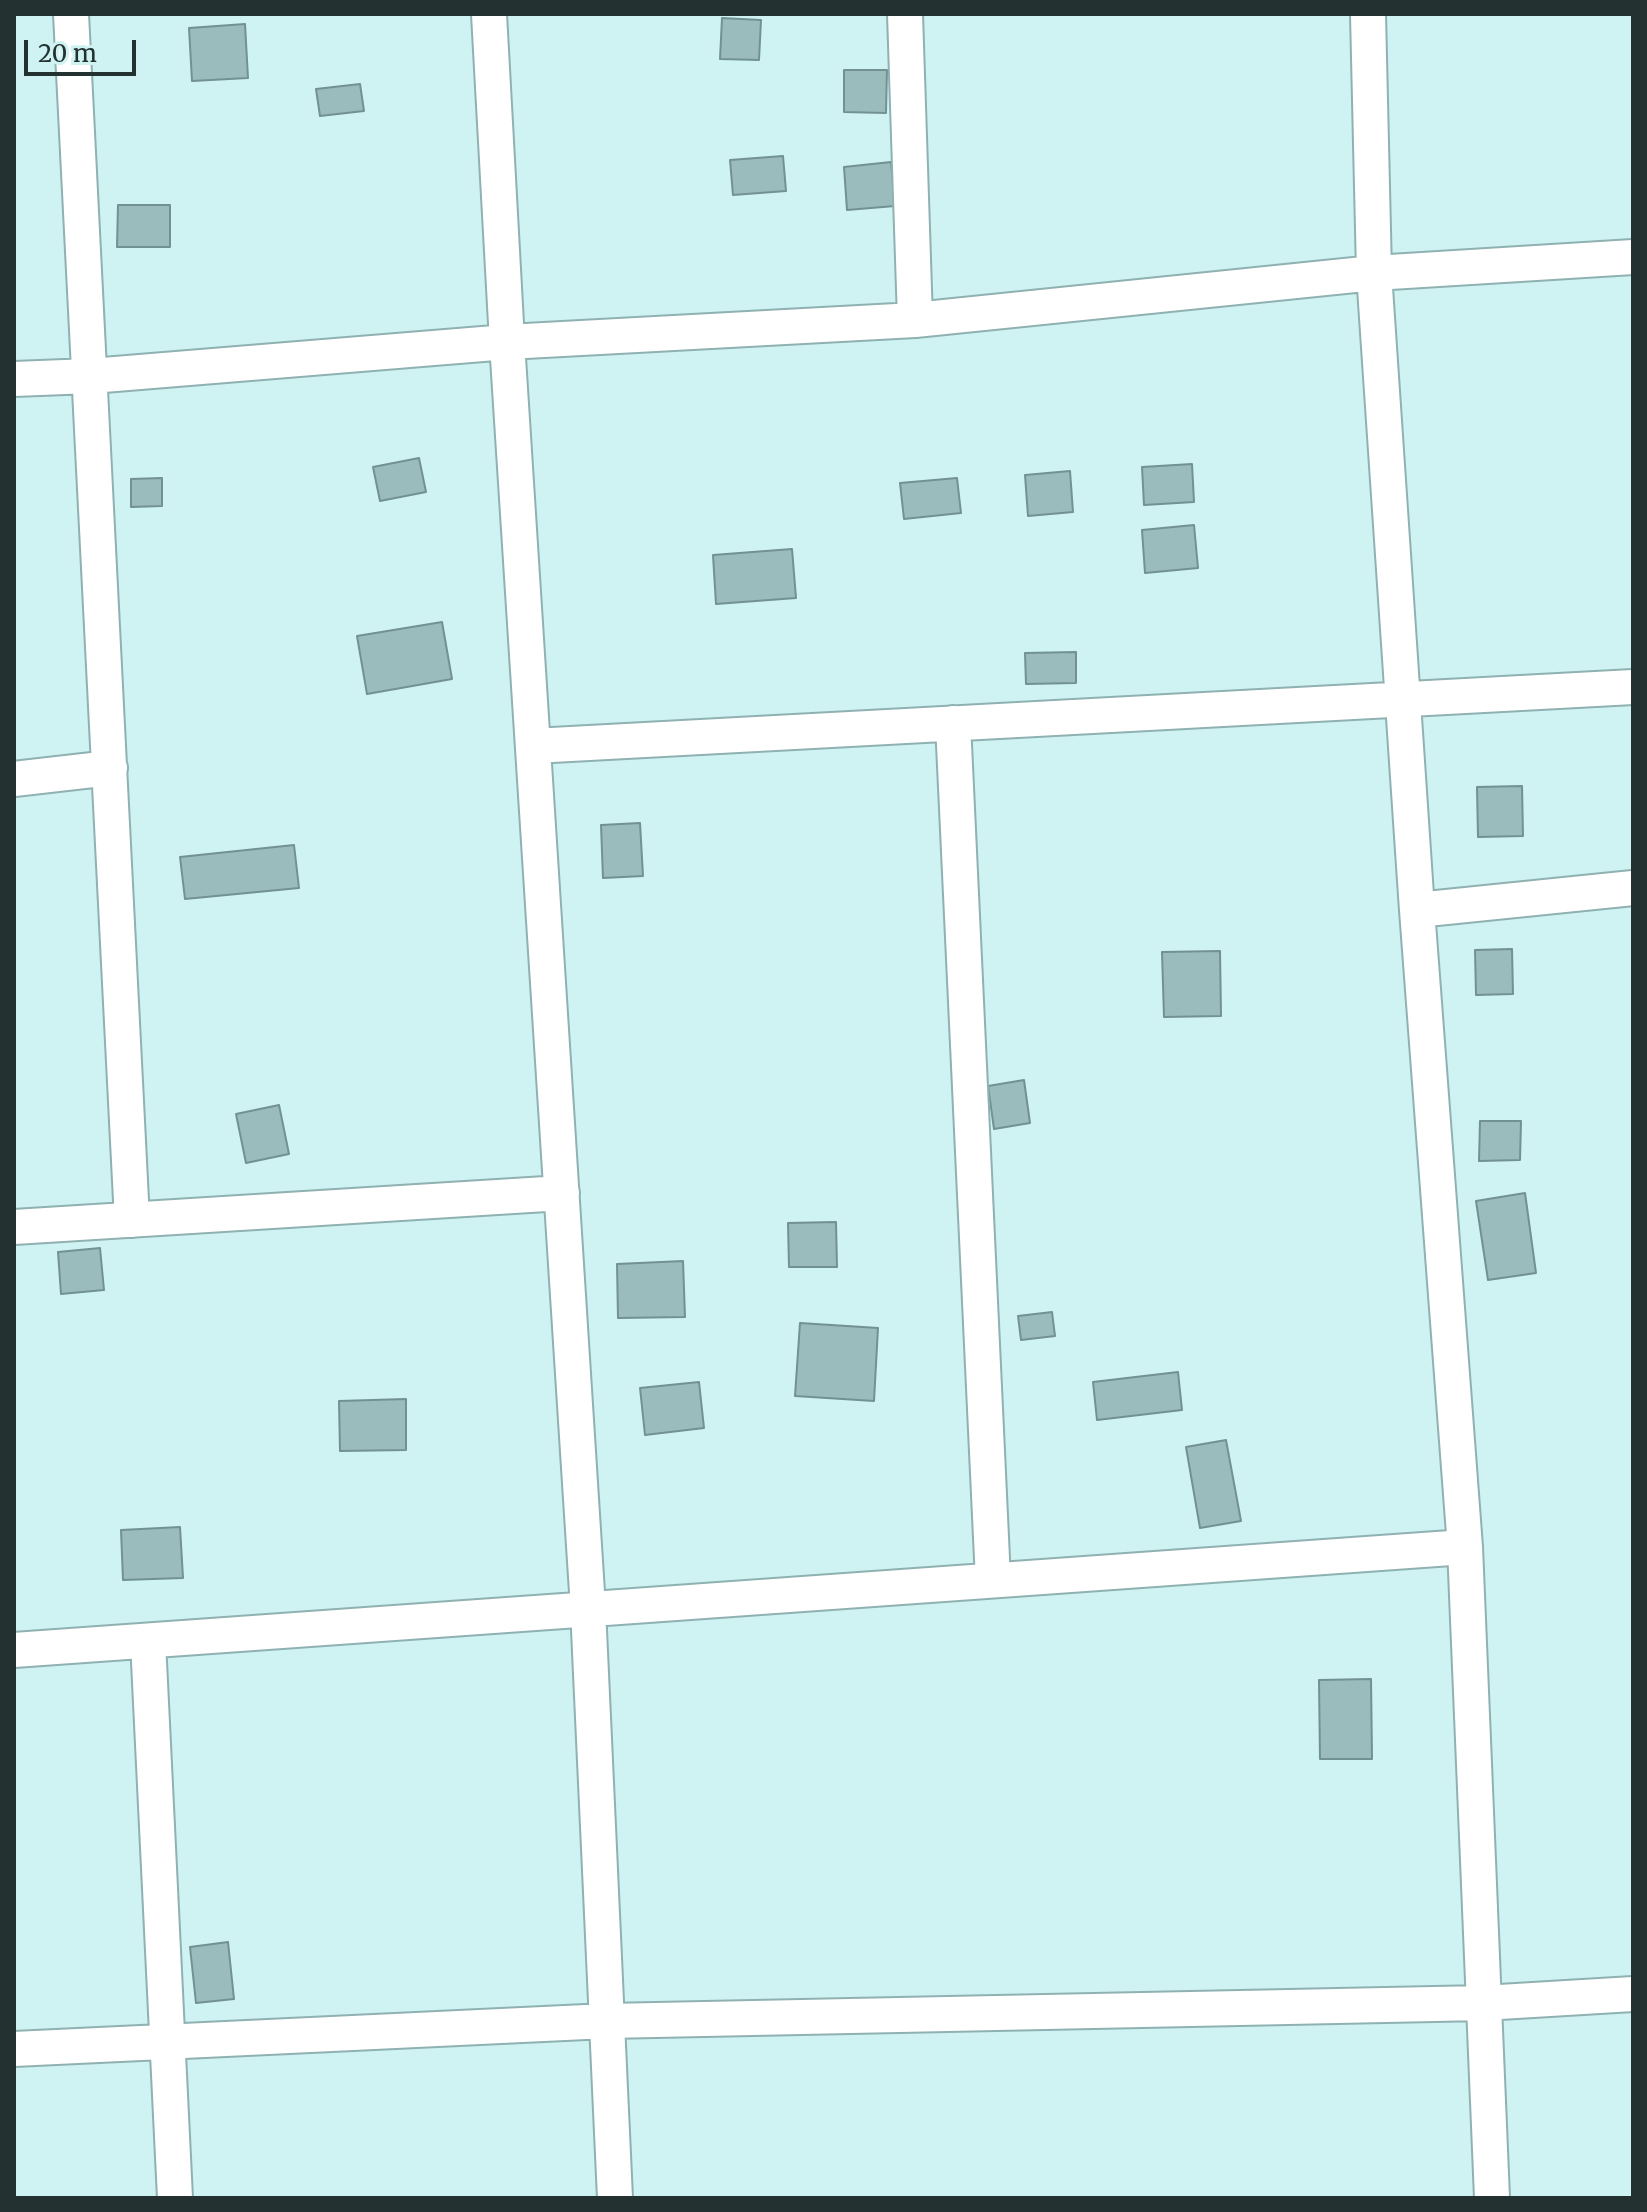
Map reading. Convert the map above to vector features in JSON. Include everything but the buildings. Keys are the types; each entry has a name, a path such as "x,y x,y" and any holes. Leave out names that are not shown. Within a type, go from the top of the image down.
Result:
{"street":[{"path":"71,14 132,1220"},
{"path":"489,14 588,1608 615,2198"},
{"path":"905,14 915,320"},
{"path":"1368,14 1374,273 1417,910 1465,1547 1492,2198"},
{"path":"14,379 91,376 507,342 915,320 1374,273 1633,257"},
{"path":"533,746 1633,687"},
{"path":"953,723 993,1580"},
{"path":"14,779 110,768"},
{"path":"1417,910 1633,888"},
{"path":"14,1227 562,1193"},
{"path":"14,1650 1465,1547"},
{"path":"148,1641 175,2198"},
{"path":"14,2049 607,2021 1483,2003 1633,1994"}]}
